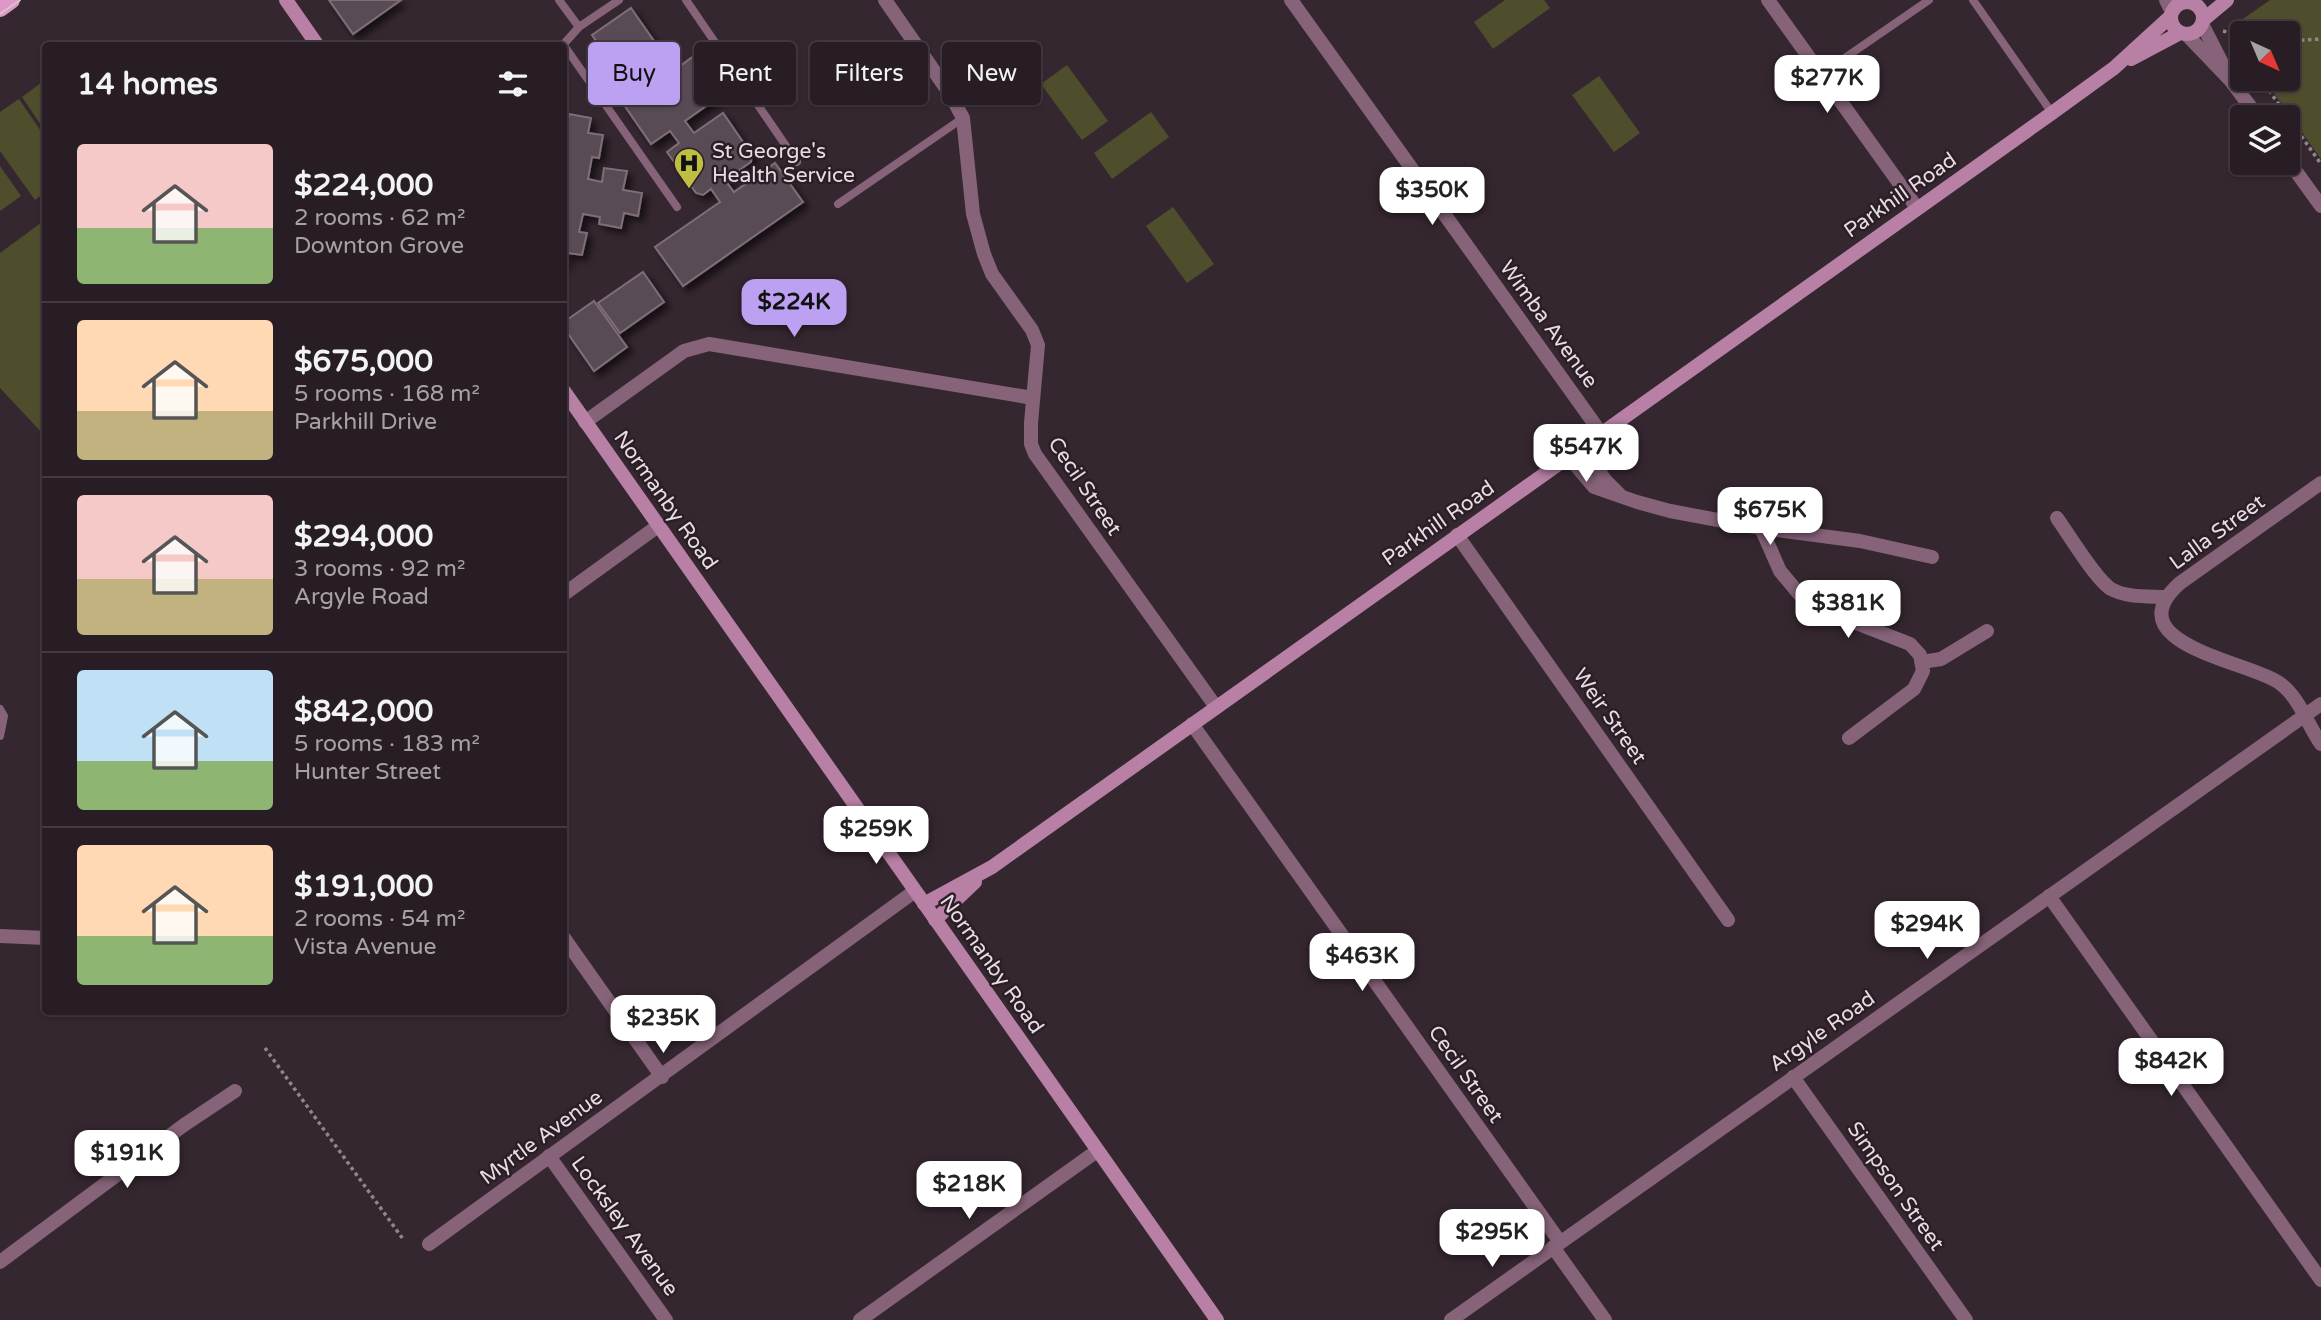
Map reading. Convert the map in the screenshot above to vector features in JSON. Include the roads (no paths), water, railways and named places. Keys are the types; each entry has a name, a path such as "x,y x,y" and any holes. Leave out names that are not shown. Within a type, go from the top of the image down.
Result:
{"main road":[{"path":"0,8 11,0"}],"street":[{"path":"286,0 315,42"},
{"name":"Cecil Street","path":"885,0 950,94 963,118 973,214 981,244 992,274 1032,330 1038,345 1031,444 1042,465 1216,707"},
{"name":"Wimba Avenue","path":"1291,0 1601,433"},
{"path":"1768,0 1917,208"},
{"path":"2183,34 2195,32 2202,22 2227,0"},
{"path":"2230,79 2202,22 2201,11 2193,1 2169,9 2173,26 2230,80"},
{"name":"Parkhill Road","path":"2114,68 2169,9"},
{"name":"Parkhill Road","path":"924,904 992,867 2114,68 2183,34"},
{"path":"2299,175 2321,206"},
{"path":"585,422 684,351 709,344 1033,398"},
{"name":"Normanby Road","path":"567,395 1217,1320"},
{"path":"1582,446 1605,480 1621,496"},
{"path":"1568,456 1594,487 1637,502 1761,528 1860,541 1932,557"},
{"name":"Lalla Street","path":"2321,483 2180,583 2166,597 2161,609 2161,617 2167,631 2176,640 2280,683 2290,692 2321,744"},
{"path":"2057,518 2097,575 2112,590 2134,595 2166,597"},
{"path":"567,592 658,526"},
{"path":"1761,528 1780,571 1800,595 1828,612 1910,644 1922,662 1923,671 1914,689 1849,738"},
{"name":"Weir Street","path":"1457,535 1728,920"},
{"path":"1922,662 1941,659 1987,631"},
{"name":"Argyle Road","path":"1451,1320 2321,704"},
{"name":"Cecil Street","path":"1192,724 1557,1245 1605,1320"},
{"name":"Parkhill Road","path":"935,920 992,867"},
{"name":"Myrtle Avenue","path":"429,1244 915,891"},
{"path":"2049,896 2321,1280"},
{"path":"0,936 42,938"},
{"path":"567,942 662,1077"},
{"name":"Simpson Street","path":"1793,1077 1966,1320"},
{"path":"0,1262 184,1125 235,1091"},
{"path":"860,1320 1097,1151"},
{"name":"Locksley Avenue","path":"549,1156 666,1320"}],"lane":[{"path":"559,0 579,27"},
{"path":"566,42 579,27 618,0"},
{"path":"686,0 797,162"},
{"path":"1820,75 1929,0"},
{"path":"1973,0 2052,113"},
{"path":"567,51 677,207"},
{"path":"838,204 963,118"},
{"path":"0,709 4,716 0,736"}],"tram line":[{"path":"0,14 20,0"}],"place":[{"name":"St George's Health Service","path":"689,190"}]}
